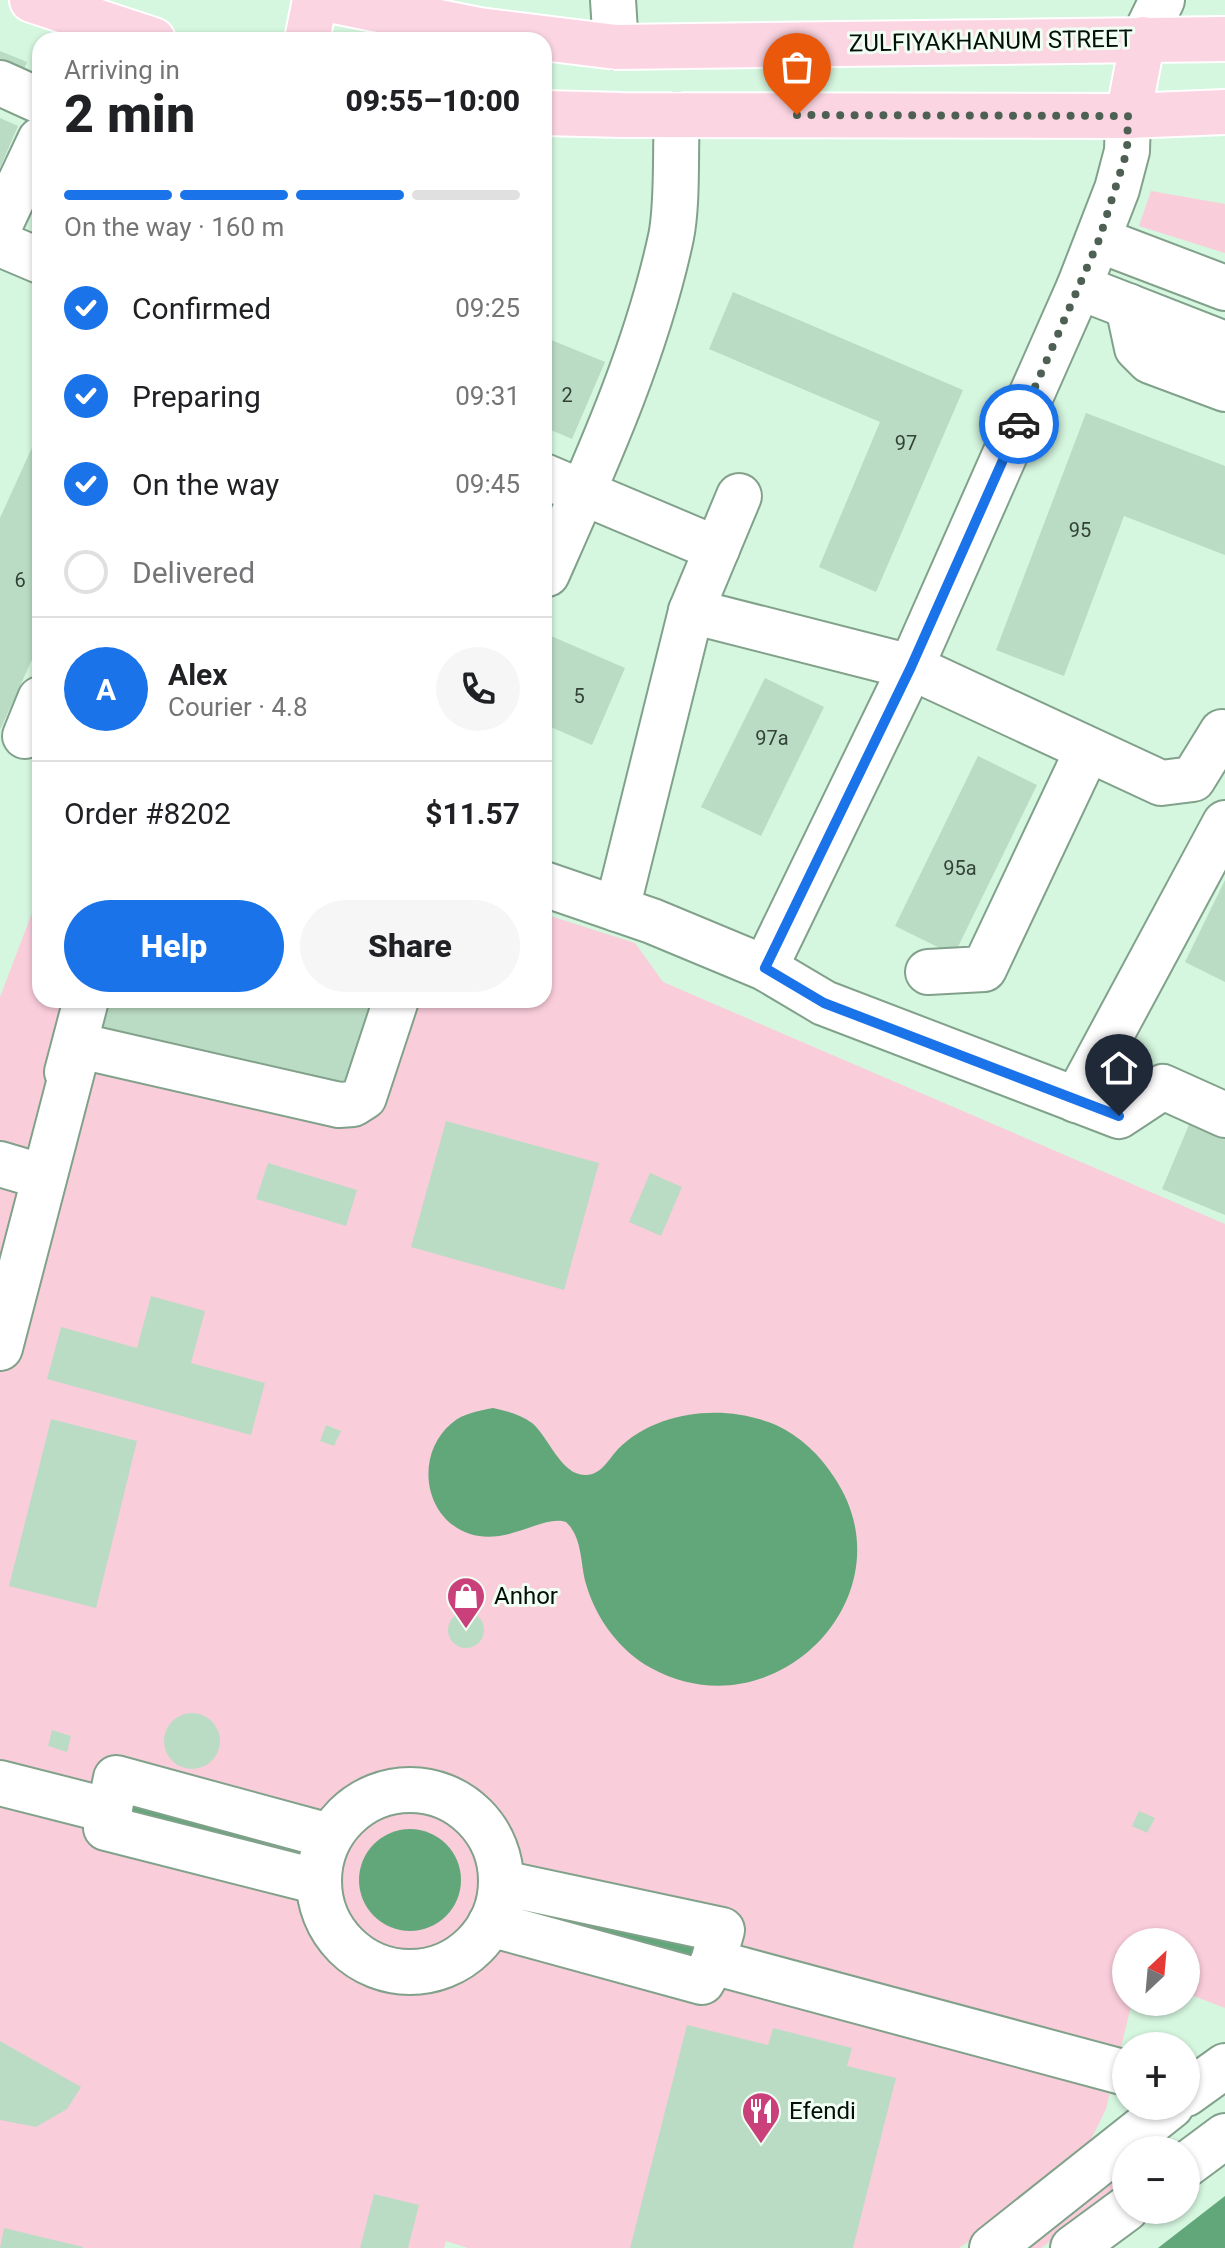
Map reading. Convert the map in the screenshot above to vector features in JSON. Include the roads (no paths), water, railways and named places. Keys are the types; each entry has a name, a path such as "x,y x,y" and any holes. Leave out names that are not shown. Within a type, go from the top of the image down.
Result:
{"main road":[{"path":"309,32 315,0"},
{"name":"ZULFIYAKHANUM STREET","path":"329,0 495,32"},
{"path":"58,13 125,32"},
{"name":"ZULFIYAKHANUM STREET","path":"552,39 616,47 1225,39"},
{"path":"1128,116 1143,39"},
{"path":"616,47 622,115"},
{"path":"552,113 1128,116 1225,112"}],"street":[{"path":"613,0 616,47"},
{"path":"1143,39 1162,0"},
{"path":"0,83 32,97"},
{"path":"552,563 583,492 649,320 671,233 677,115"},
{"path":"765,968 911,667 1079,287 1099,240 1127,151 1128,116"},
{"path":"0,225 32,157"},
{"path":"1099,240 1225,288"},
{"path":"0,244 32,258"},
{"path":"1079,287 1225,344"},
{"path":"1128,306 1137,348 1150,361 1225,389"},
{"path":"552,479 717,549"},
{"path":"617,909 691,611 739,496"},
{"path":"691,611 911,667 1161,783 1193,779 1222,732"},
{"path":"928,972 984,969 1087,751"},
{"path":"1076,1100 1223,829"},
{"path":"552,887 765,968 824,1003 1119,1116 1163,1087 1225,1115"},
{"path":"0,1348 27,1172 75,1054 84,1008"},
{"path":"75,1054 339,1105 353,1104 364,1097 393,1008"},
{"path":"319,1882 106,1828 116,1778 329,1836"},
{"path":"0,1783 110,1811"},
{"path":"404,1790 434,1792 462,1805 483,1826 498,1853 502,1883 496,1913 482,1940 459,1960 431,1971 401,1973 371,1965 346,1948 327,1924 318,1895 319,1882 319,1864 329,1836 348,1813 374,1796 404,1790"},
{"path":"490,1924 702,1982 713,1962 722,1930 502,1883"},
{"path":"713,1962 1112,2069"},
{"path":"1200,2084 1225,2066"},
{"path":"992,2248 1153,2120"},
{"path":"1200,2155 1225,2136"},
{"path":"1073,2248 1112,2219"}],"place":[{"name":"Anhor","path":"466,1630"},
{"name":"Efendi","path":"761,2145"}]}
